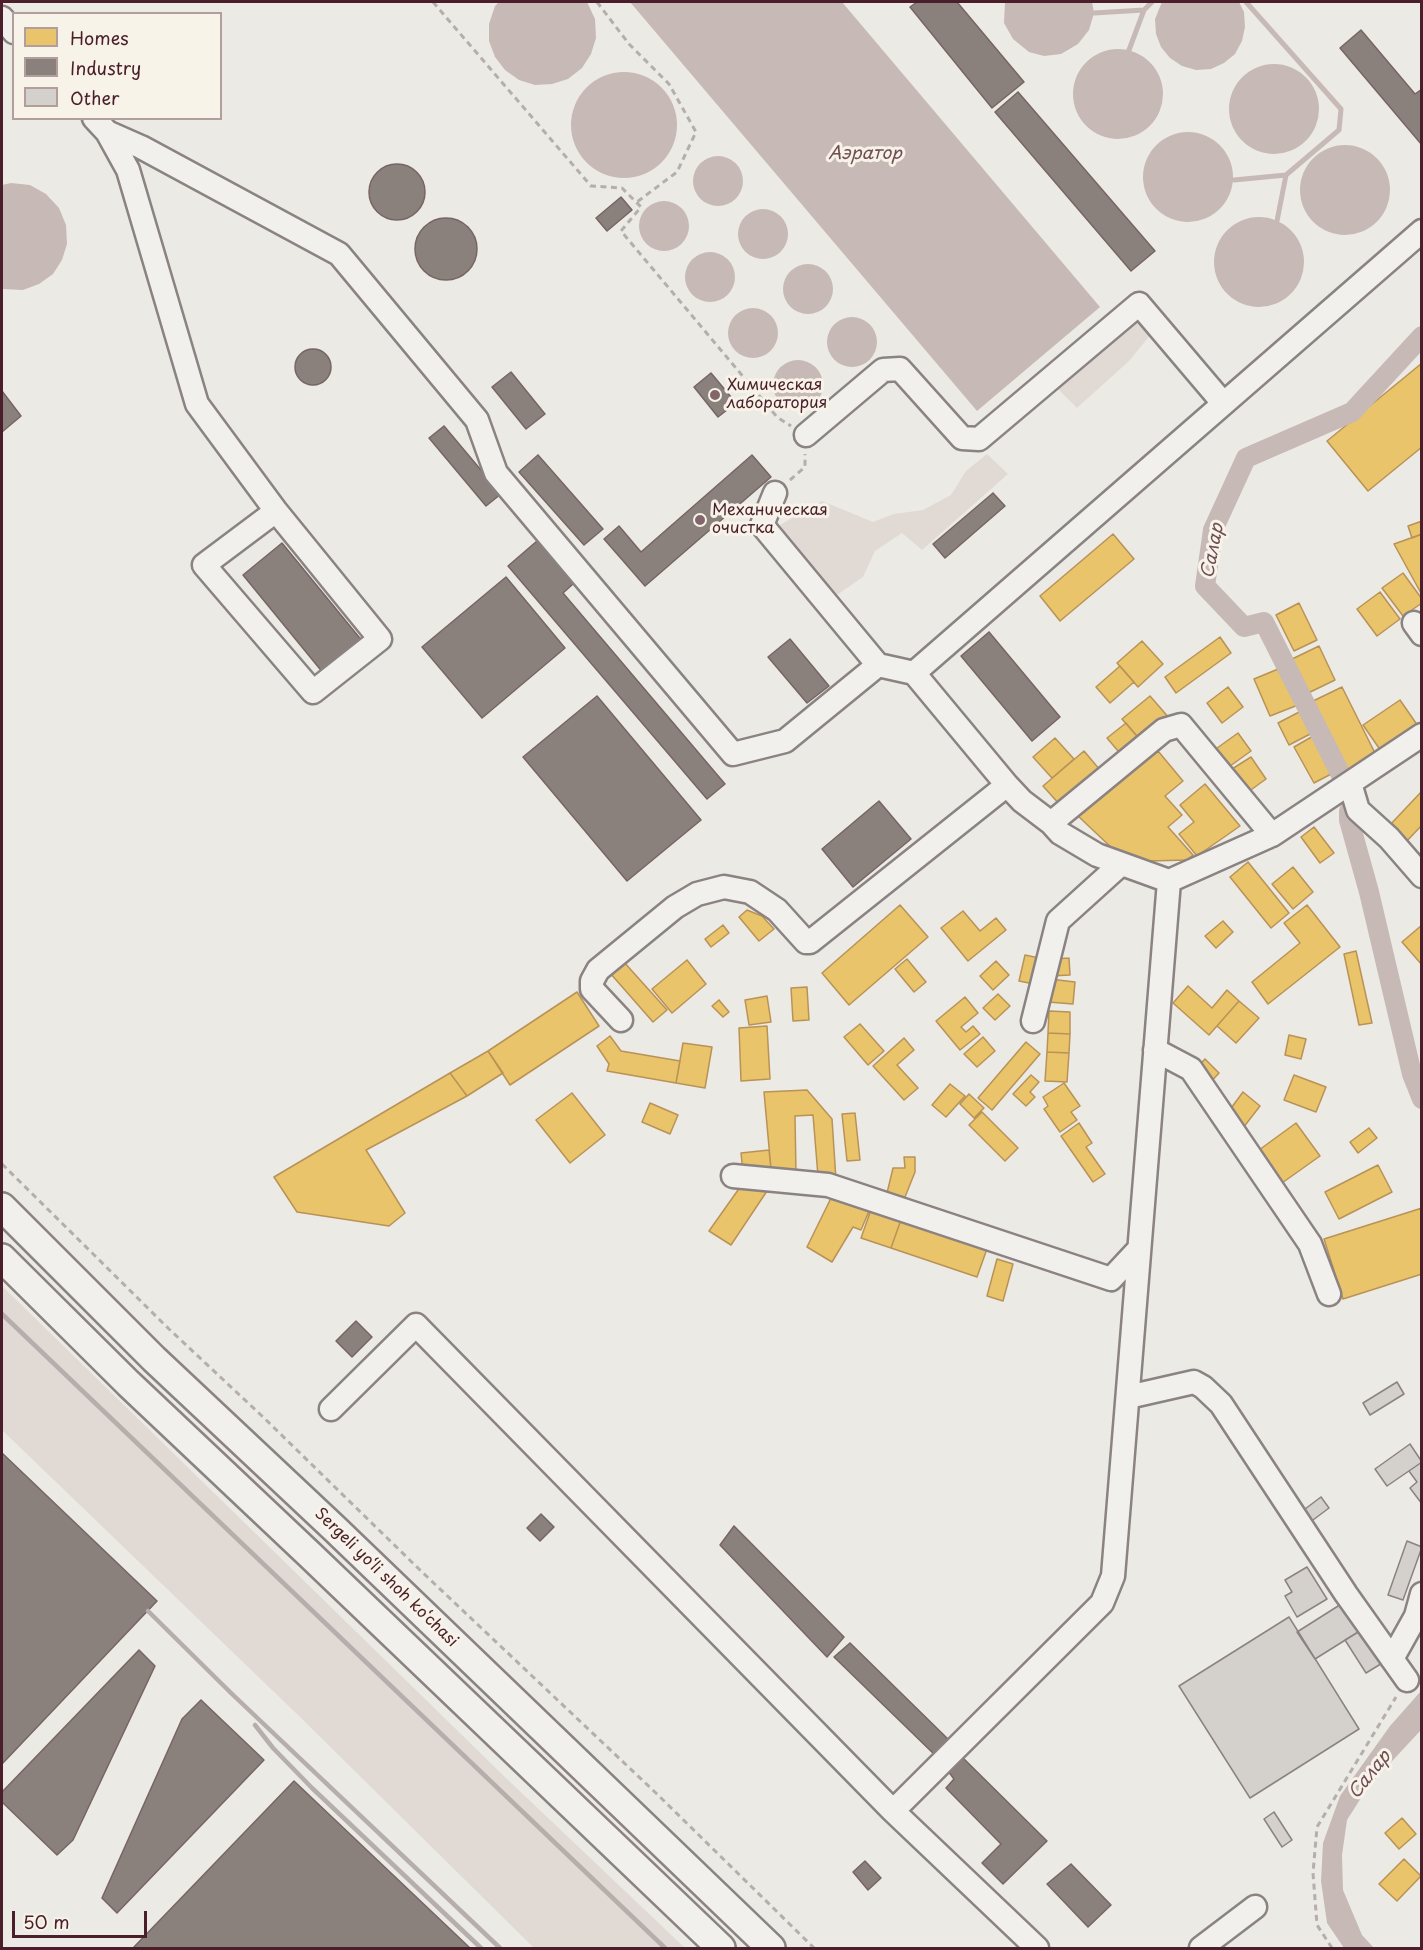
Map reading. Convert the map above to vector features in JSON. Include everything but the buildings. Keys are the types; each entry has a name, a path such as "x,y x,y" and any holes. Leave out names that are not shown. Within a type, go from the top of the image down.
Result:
{"main road":[{"name":"Sergeli yo‘li shoh ko‘chasi","path":"2,1207 154,1359 335,1529 771,1948"},
{"path":"2,1258 129,1384 721,1948"}],"street":[{"path":"2,18 12,30"},
{"path":"101,125 128,170 197,404 276,512 380,639 313,692 204,565 276,512"},
{"path":"101,125 339,254 477,420 496,474 733,754 785,741 878,665"},
{"path":"914,673 1422,231"},
{"path":"806,435 883,370 900,369 962,438 979,440 1139,304 1223,404"},
{"path":"775,493 762,525 878,665 914,673 1022,801 1051,823 1060,833 1097,855 1121,864 1169,881 1272,835 1422,735"},
{"path":"1051,823 1164,730 1181,725 1272,835"},
{"path":"1350,783 1358,810 1389,838 1422,876"},
{"path":"621,1020 592,989 592,981 598,970 675,907 697,894 724,887 750,892 777,910 806,942 810,942 1007,785"},
{"path":"1033,1021 1058,921 1121,864"},
{"path":"892,1811 1102,1602 1113,1576 1169,881"},
{"path":"1155,1050 1191,1070 1310,1244 1329,1294"},
{"path":"733,1176 828,1185 1111,1279 1139,1248"},
{"path":"331,1409 416,1325 892,1811 1037,1948"},
{"path":"1128,1397 1194,1382 1216,1398 1346,1594 1407,1680"},
{"path":"1392,1659 1416,1616 1422,1594"},
{"path":"1201,1948 1255,1907"}],"path":[{"path":"433,2 591,186 622,188 637,203 640,207 621,231 777,417 806,435"},
{"path":"597,2 629,44 669,84 696,132 677,172 637,203"},
{"path":"2,1164 169,1329 657,1794 814,1948"},
{"path":"1332,1948 1317,1925 1313,1873 1317,1827 1407,1680"}],"shaded area":[{"path":"1137,316 1152,333 1129,361 1077,408 1050,381"},
{"path":"987,454 1008,474 922,550 902,533 875,551 863,577 831,599 783,541 780,525 822,501 873,522 894,514 923,510 951,495 966,471"},
{"path":"2,1286 506,1778 685,1948 534,1948 300,1717 2,1430"}],"water":[{"path":"499,2 587,2 595,19 596,38 591,54 582,68 568,79 552,84 535,85 519,80 505,70 495,57 489,41 489,24 495,6"},
{"name":"Аэратор","path":"630,2 842,2 1100,307 977,411"},
{"path":"1005,2 1092,2 1094,13 1089,30 1078,44 1061,54 1044,56 1029,52 1013,39 1004,23"},
{"path":"1162,2 1239,2 1244,12 1245,27 1242,41 1235,54 1224,63 1211,69 1196,70 1182,66 1170,58 1161,47 1156,34 1155,19"},
{"path":"1118,49 1135,53 1150,62 1159,77 1163,94 1159,111 1150,126 1135,135 1118,139 1101,135 1086,126 1077,111 1073,94 1077,77 1086,62 1101,53"},
{"path":"1274,64 1291,68 1306,77 1315,92 1319,109 1315,126 1306,141 1291,150 1274,154 1257,150 1242,141 1233,126 1229,109 1233,92 1242,77 1257,68"},
{"path":"624,72 644,76 662,87 673,105 677,125 673,145 662,163 644,174 624,178 604,174 586,163 575,145 571,125 575,105 586,87 604,76"},
{"path":"1188,132 1205,136 1220,145 1229,160 1233,177 1229,194 1220,209 1205,218 1188,222 1171,218 1156,209 1147,194 1143,177 1147,160 1156,145 1171,136"},
{"path":"1345,145 1362,149 1377,158 1386,173 1390,190 1386,207 1377,222 1362,231 1345,235 1328,231 1313,222 1304,207 1300,190 1304,173 1313,158 1328,149"},
{"path":"718,156 732,160 739,167 743,181 739,195 732,202 718,206 704,202 697,195 693,181 697,167 704,160"},
{"path":"11,183 30,185 46,194 59,208 66,225 67,244 62,260 53,274 39,284 23,290 2,289 2,185"},
{"path":"664,201 673,203 684,212 689,226 687,235 678,246 664,251 655,249 644,240 639,226 641,217 650,206"},
{"path":"763,209 772,211 783,220 788,234 786,243 777,254 763,259 754,257 743,248 738,234 740,225 749,214"},
{"path":"1259,217 1276,221 1291,230 1300,245 1304,262 1300,279 1291,294 1276,303 1259,307 1242,303 1227,294 1218,279 1214,262 1218,245 1227,230 1242,221"},
{"path":"710,252 724,256 731,263 735,277 731,291 724,298 710,302 696,298 689,291 685,277 689,263 696,256"},
{"path":"808,264 822,268 829,275 833,289 829,303 822,310 808,314 794,310 787,303 783,289 787,275 794,268"},
{"path":"753,308 762,310 773,319 778,333 776,342 767,353 753,358 744,356 733,347 728,333 730,324 739,313"},
{"path":"852,317 866,321 873,328 877,342 873,356 866,363 852,367 838,363 831,356 827,342 831,328 838,321"},
{"path":"798,360 812,364 819,371 823,385 819,399 812,406 798,410 784,406 777,399 773,385 777,371 784,364"},
{"name":"Салар","path":"1421,1691 1421,1730 1368,1787 1347,1820 1342,1855 1343,1890 1362,1935 1374,1948 1344,1948 1327,1923 1321,1881 1323,1843 1340,1796 1390,1726"}],"waterway":[{"path":"1129,50 1144,10 1152,2"},
{"path":"1246,2 1341,109 1339,130 1286,175 1277,221"},
{"path":"1094,13 1144,10"},
{"path":"1234,180 1286,175"},
{"name":"Салар","path":"1341,775 1264,622 1244,627 1205,586 1213,530 1246,458 1352,412 1422,336"},
{"name":"Салар","path":"1349,811 1349,820 1369,892 1412,1074 1422,1099"}],"railway":[{"path":"2,1314 665,1948"},
{"path":"148,1611 231,1693 500,1948"},
{"path":"255,1725 273,1748 312,1788 481,1948"}],"place":[{"name":"Химическая лаборатория","path":"715,395"},
{"name":"Механическая очистка","path":"700,520"}]}
